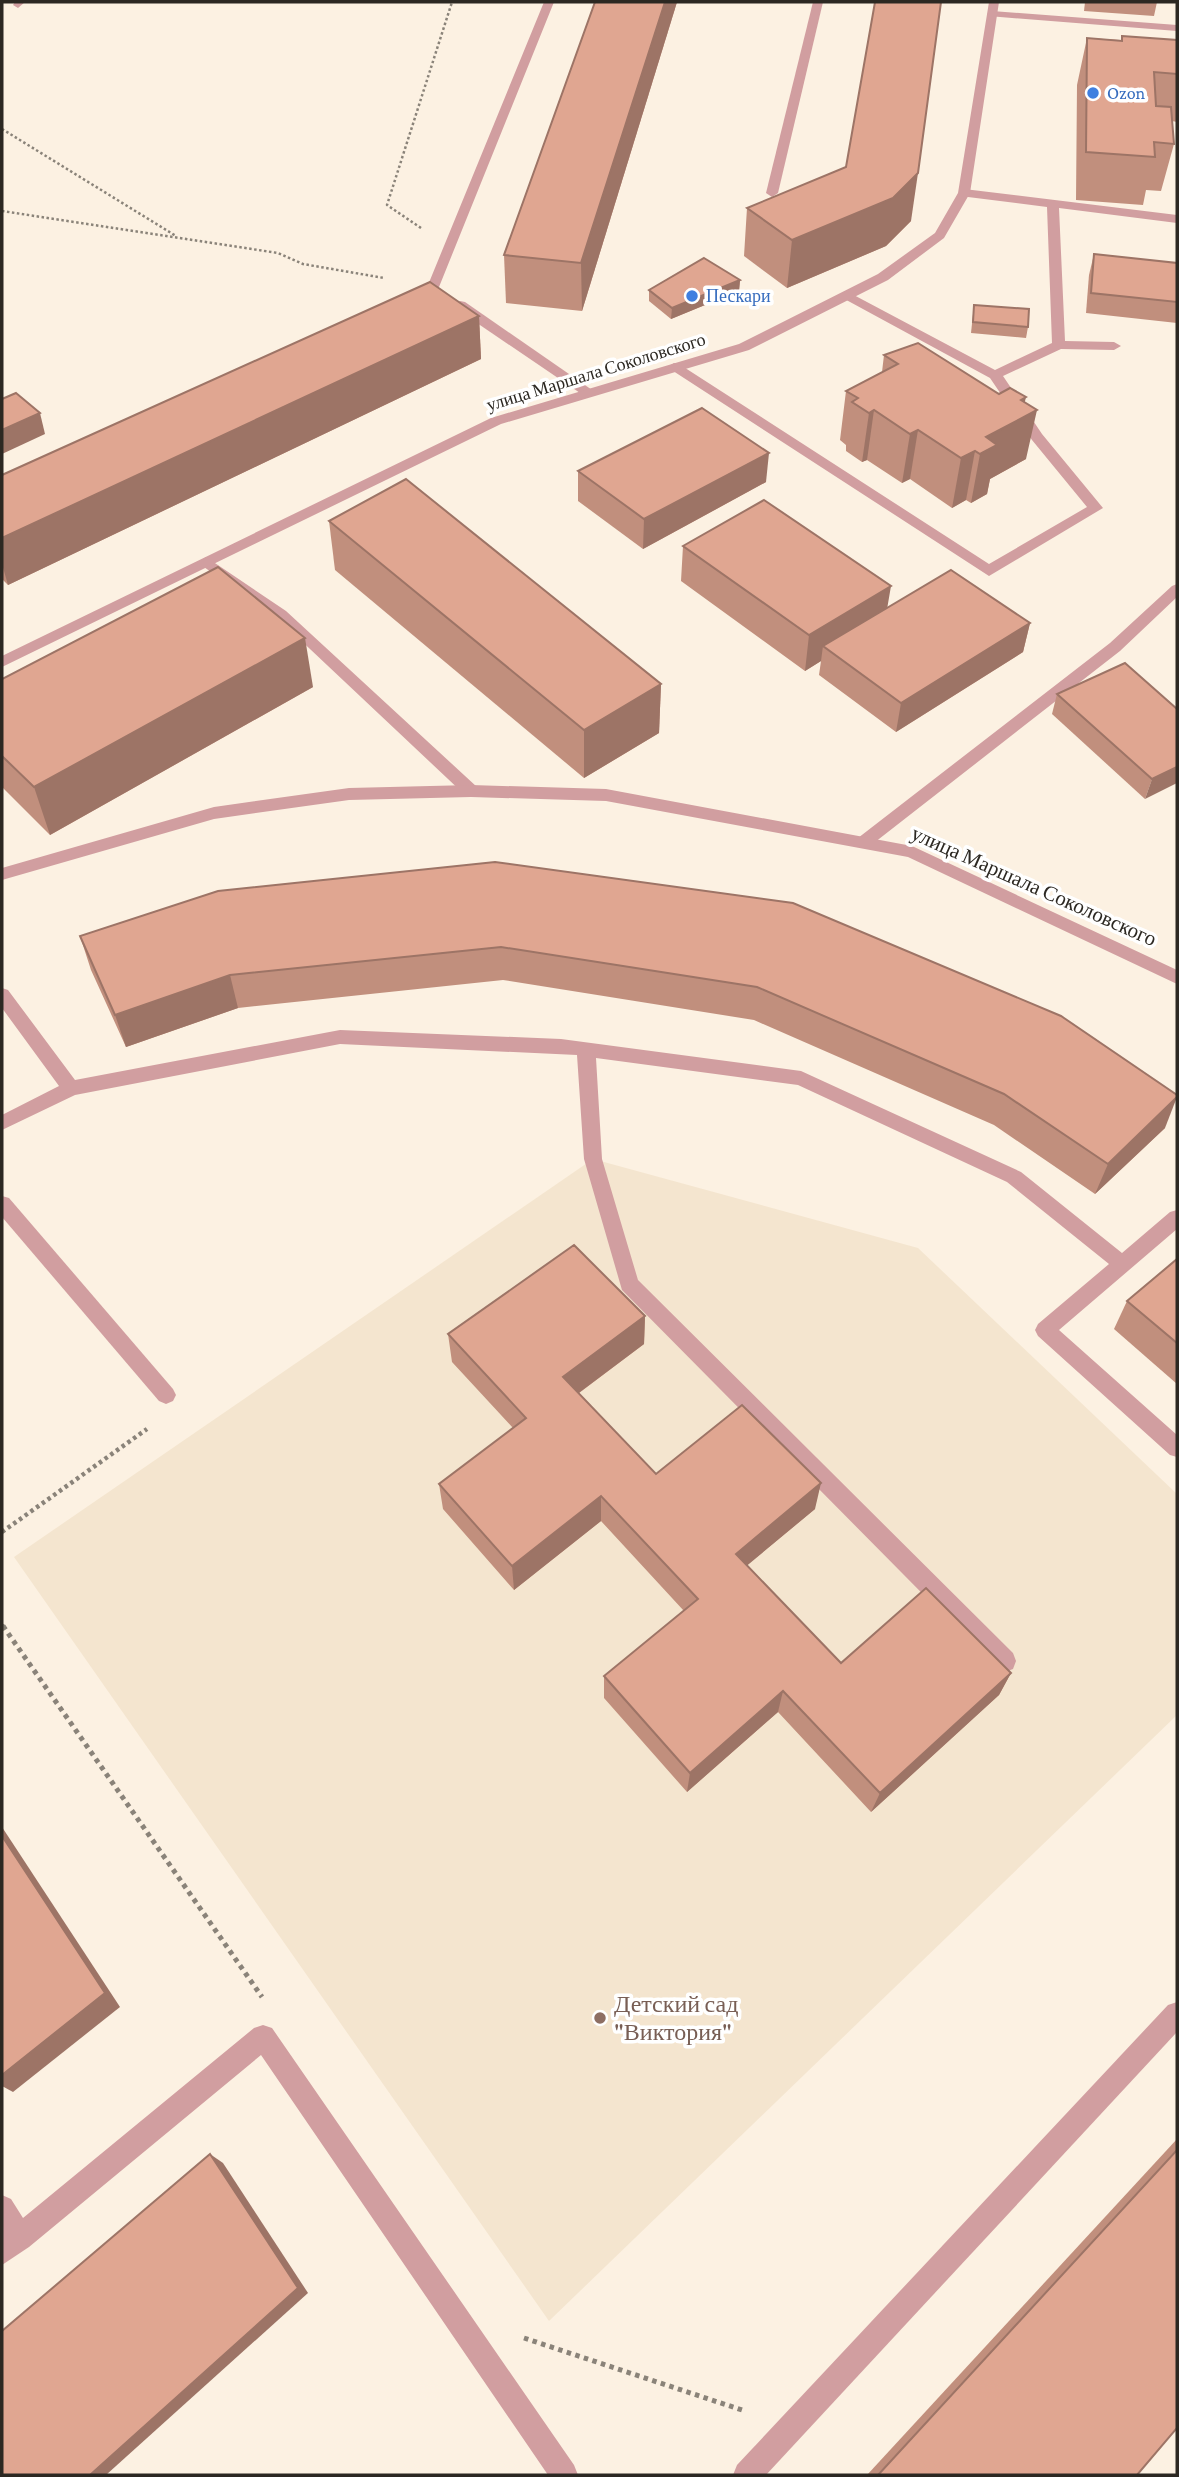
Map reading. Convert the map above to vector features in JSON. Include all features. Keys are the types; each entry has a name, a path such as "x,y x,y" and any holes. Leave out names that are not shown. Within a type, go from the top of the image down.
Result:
{"street":[{"path":"395,303 433,287 549,2"},
{"path":"772,193 818,2"},
{"path":"993,8 1177,28"},
{"name":"улица Маршала Соколовского","path":"2,662 496,421 744,347 883,277 940,235 964,193 993,8"},
{"path":"964,193 1177,219"},
{"path":"1053,204 1059,345"},
{"path":"433,287 588,392"},
{"path":"674,368 989,571 1096,508 1038,438 995,375 845,296"},
{"path":"995,375 1059,345 1114,346"},
{"path":"206,562 281,614 471,791"},
{"path":"864,842 1115,647 1177,589"},
{"path":"1145,619 1177,611"},
{"name":"улица Маршала Соколовского","path":"2,874 214,813 349,794 471,791 606,795 912,852 1177,977"},
{"path":"2,995 71,1088"},
{"path":"2,1123 71,1088 340,1037 586,1049 802,1079 1014,1177 1122,1264"},
{"path":"586,1049 593,1159 629,1284 1005,1661"},
{"path":"2,1203 166,1395"},
{"path":"1177,1218 1045,1330 1177,1448"},
{"path":"747,2475 1177,2014"},
{"path":"2,2208 11,2245 263,2037 565,2475"}],"path":[{"path":"449,246 387,205 452,2"},
{"path":"2,129 180,238"},
{"path":"2,211 278,253 303,264 433,287"},
{"path":"2,1532 150,1427 166,1395"},
{"path":"2,1625 264,2000"},
{"path":"519,2336 792,2427"}],"shaded area":[{"name":"Детский сад \"Виктория\"","path":"593,1159 918,1248 1177,1494 1177,1715 549,2321 14,1557"}],"building":[{"path":"595,2 665,2 581,263 504,255"},
{"path":"875,2 941,2 918,173 893,198 792,240 747,208 846,167"},
{"path":"1122,36 1177,40 1177,74 1154,72 1156,106 1171,107 1174,144 1154,142 1155,157 1086,152 1087,38 1122,41"},
{"path":"1094,254 1177,263 1177,302 1091,293"},
{"path":"704,258 740,280 672,308 649,290"},
{"path":"430,282 479,316 2,538 2,475"},
{"path":"974,305 1029,309 1028,327 973,322"},
{"path":"918,343 999,394 1010,388 1026,397 1021,400 1037,410 986,437 997,445 980,454 975,451 961,458 918,430 910,434 874,410 869,413 852,402 858,398 846,391 898,364 884,355"},
{"path":"16,393 40,413 2,430 2,399"},
{"path":"702,408 769,453 644,519 578,471"},
{"path":"406,479 661,684 584,730 329,521"},
{"path":"764,500 891,586 809,635 683,546"},
{"path":"218,567 305,638 34,787 2,756 2,679"},
{"path":"951,570 1030,623 901,703 823,646"},
{"path":"1125,663 1177,709 1177,767 1152,779 1057,694"},
{"path":"495,862 793,903 1061,1016 1177,1097 1108,1164 1004,1094 757,987 501,947 230,975 115,1015 80,936 218,891"},
{"path":"574,1245 645,1316 563,1377 656,1474 742,1405 821,1483 736,1554 841,1663 926,1588 1011,1673 880,1793 783,1691 690,1773 604,1676 698,1599 601,1496 512,1566 439,1484 526,1418 448,1334"},
{"path":"1177,1259 1177,1343 1127,1301"},
{"path":"2,1836 105,1993 2,2075"},
{"path":"1177,2150 1177,2428 1137,2475 878,2475"},
{"path":"210,2154 298,2288 90,2475 2,2475 2,2331"}],"place":[{"name":"Ozon","path":"1093,93"},
{"name":"Пескари","path":"692,296"},
{"name":"Детский сад \"Виктория\"","path":"600,2018"}]}
